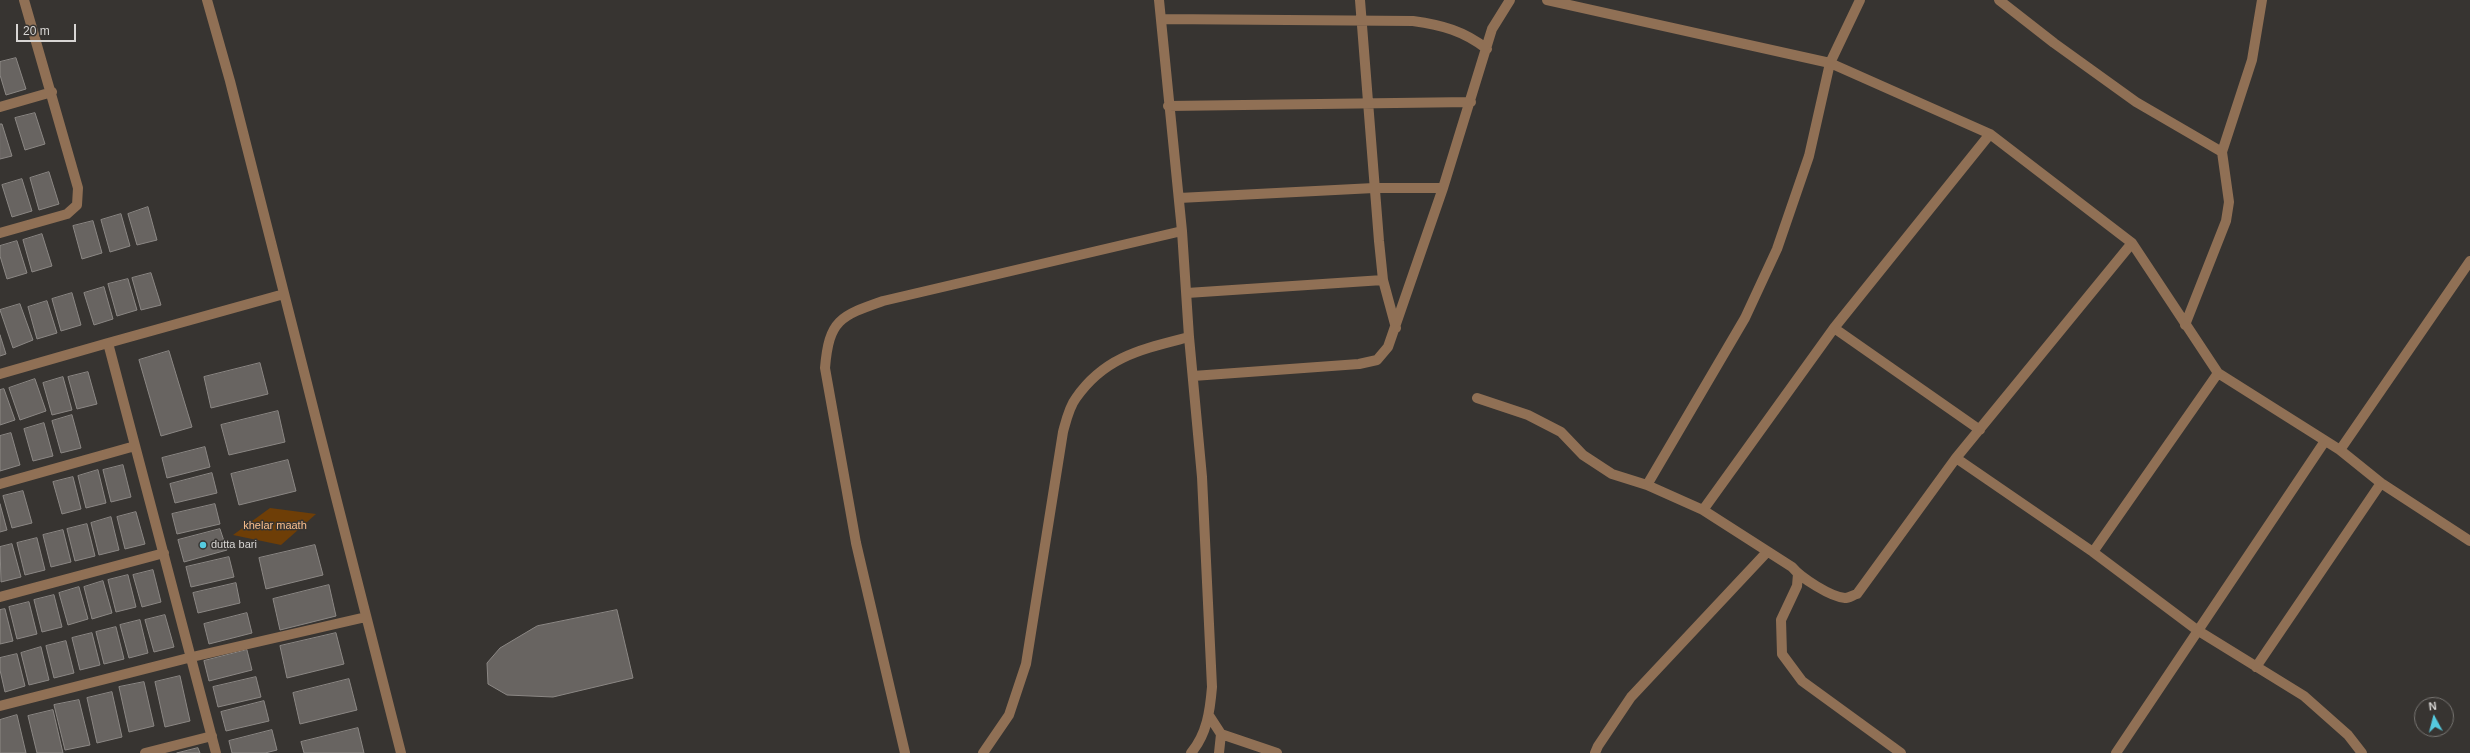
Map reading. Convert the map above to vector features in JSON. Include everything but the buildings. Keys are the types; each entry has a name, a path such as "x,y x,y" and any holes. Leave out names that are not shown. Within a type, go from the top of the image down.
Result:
{"street":[{"path":"0,233 67,214 77,205 78,188 52,92 24,0"},
{"path":"207,0 230,81 401,753"},
{"path":"1159,0 1168,106 1182,231 1189,337 1203,500 1212,687 1210,717 1198,745 1191,753"},
{"path":"1360,0 1360,19 1383,280 1396,328"},
{"path":"1193,376 1359,364 1377,360 1388,347 1396,328 1443,188 1471,102 1492,29 1510,0"},
{"path":"1547,0 1830,63 1990,134 2132,243 2218,373 2340,450 2381,482 2470,541"},
{"path":"1647,485 1745,318 1777,249 1809,156 1830,63 1860,0"},
{"path":"1999,0 2054,43 2136,102 2222,152"},
{"path":"2185,325 2226,221 2228,202 2222,152 2252,60 2262,0"},
{"path":"1161,19 1360,19 1413,21 1444,26 1471,36 1487,49"},
{"path":"0,107 52,92"},
{"path":"1168,106 1471,102"},
{"path":"1703,510 1834,328 1990,134"},
{"path":"1179,198 1374,188 1443,188"},
{"path":"905,753 856,543 825,368 827,344 836,324 853,312 883,300 1182,231"},
{"path":"1477,398 1528,415 1561,432 1583,455 1612,474 1647,485 1703,510 1792,567 1798,574 1832,594 1846,598 1857,594 1956,458 2132,243"},
{"path":"2340,450 2470,261"},
{"path":"1187,293 1383,280"},
{"path":"0,374 284,294"},
{"path":"1834,328 1980,430"},
{"path":"983,753 1009,715 1026,664 1062,432 1075,398 1100,371 1132,352 1189,337"},
{"path":"108,343 192,657 216,753"},
{"path":"2093,552 2218,373"},
{"path":"2116,753 2325,441"},
{"path":"0,484 135,446"},
{"path":"1956,458 2093,552 2197,630 2304,696 2348,735 2362,753"},
{"path":"2256,667 2381,482"},
{"path":"1595,753 1598,746 1631,697 1767,552"},
{"path":"0,596 164,553"},
{"path":"1798,574 1796,586 1781,620 1782,654 1802,681 1901,753"},
{"path":"0,706 192,657 366,616"},
{"path":"1210,717 1221,734 1277,753"},
{"path":"1219,753 1221,734"},
{"path":"145,753 212,736"}],"green space":[{"name":"khelar maath","path":"270,508 316,514 281,545 233,535"}],"place":[{"name":"dutta bari","path":"203,545"}]}
